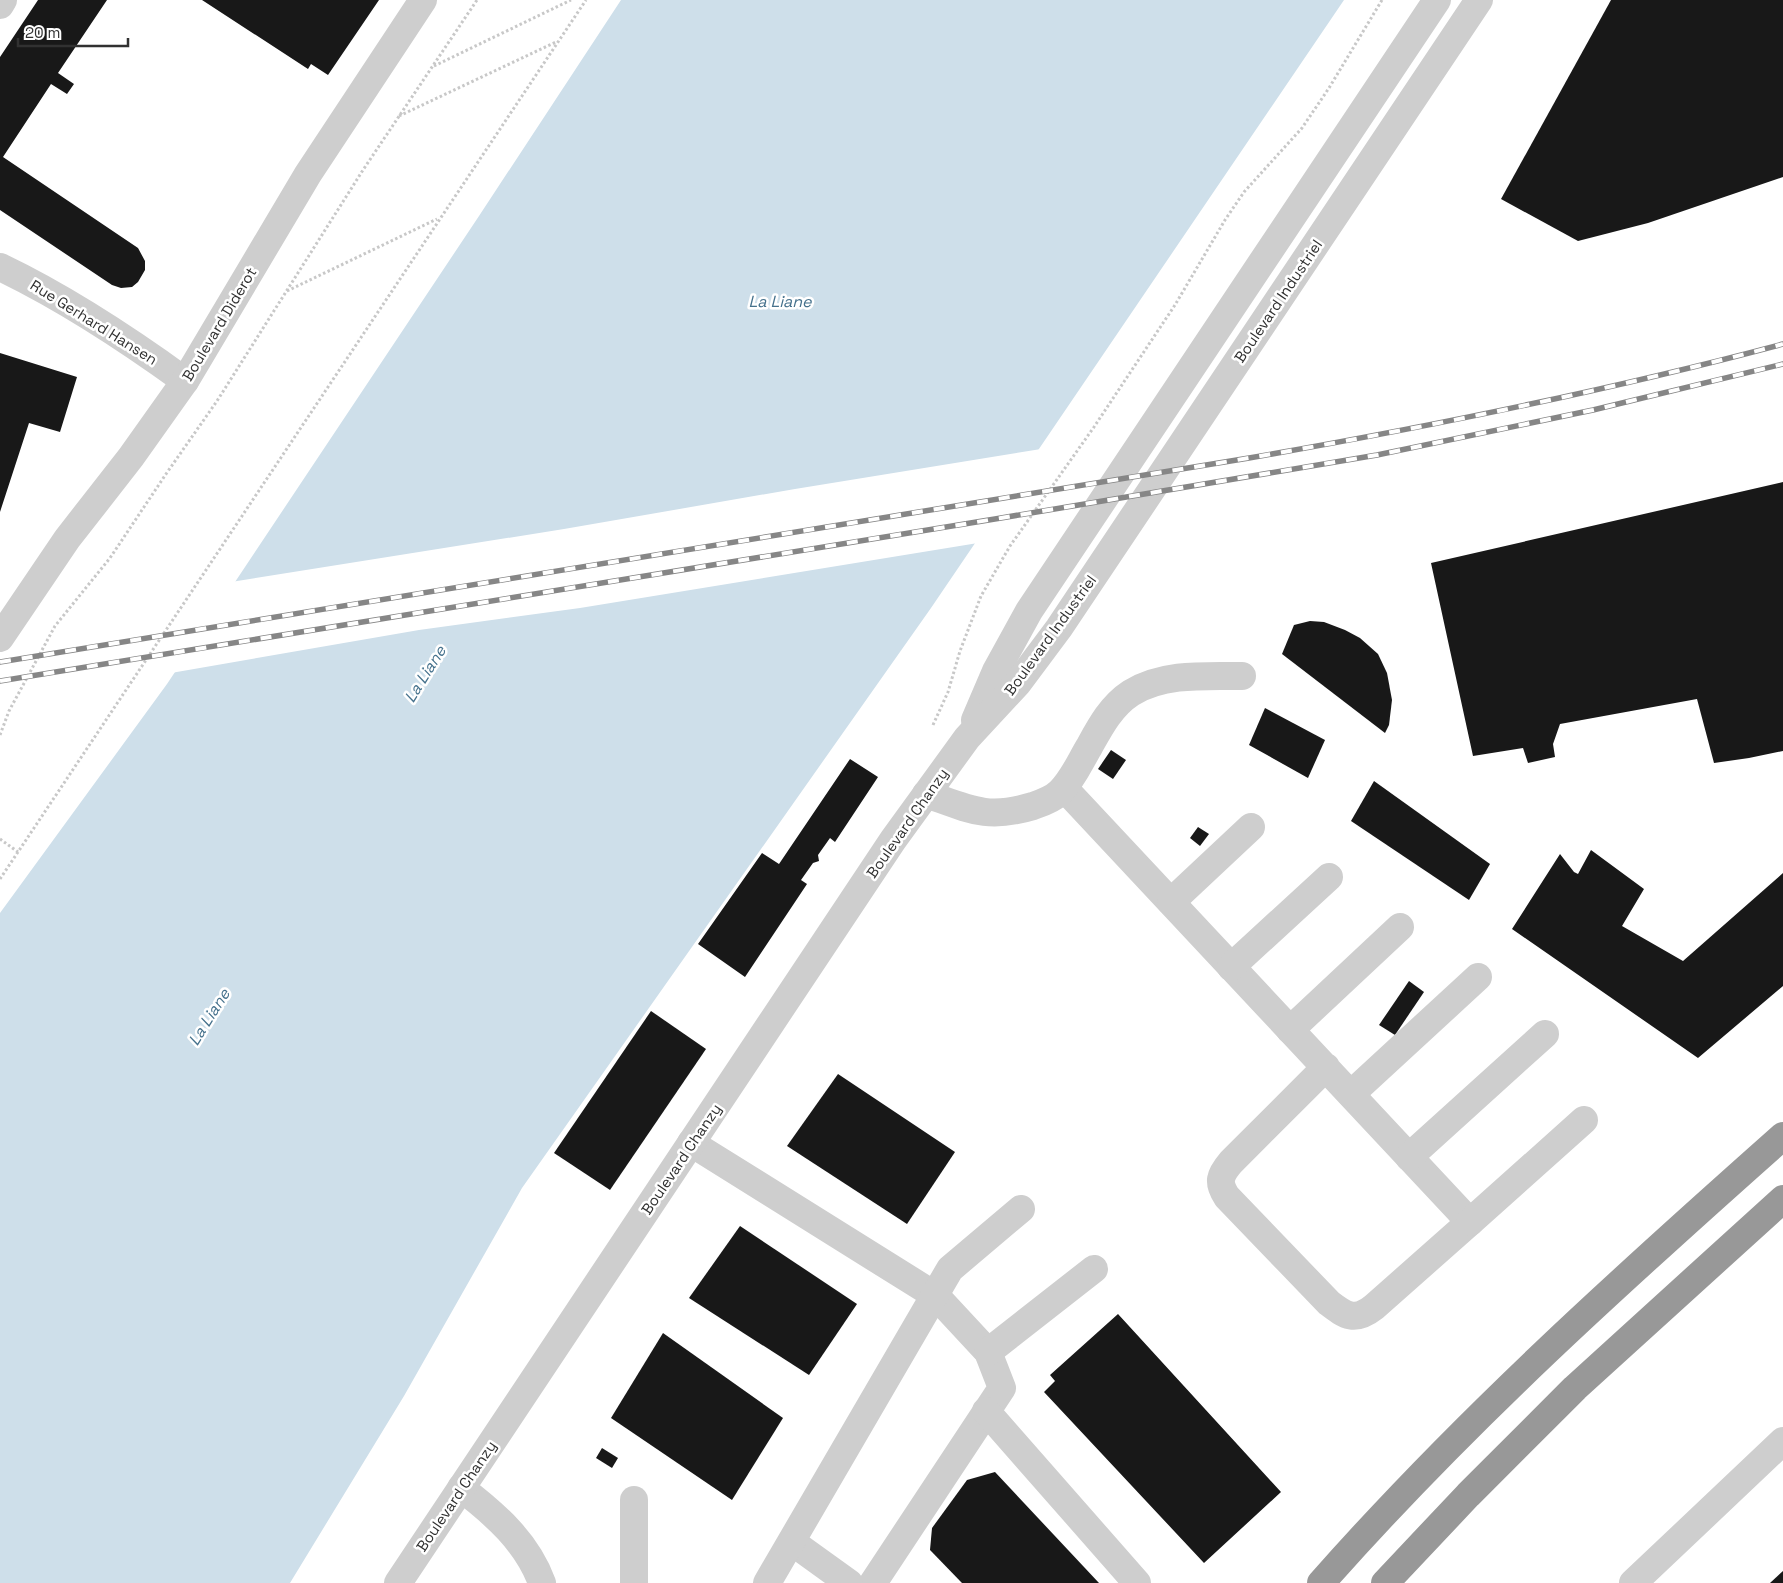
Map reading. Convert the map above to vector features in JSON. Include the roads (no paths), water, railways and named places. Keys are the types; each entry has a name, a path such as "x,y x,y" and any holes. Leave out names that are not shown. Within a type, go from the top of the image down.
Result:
{"highway":[{"path":"1321,1583 1411,1487 1546,1352 1603,1298 1783,1136"},
{"path":"1385,1583 1468,1495 1576,1388 1783,1199"}],"street":[{"path":"0,5 3,0"},
{"name":"Boulevard Diderot","path":"0,638 67,539 131,456 185,381 308,174 423,0"},
{"name":"Boulevard Industriel","path":"968,738 996,671 1029,610 1437,0"},
{"name":"Boulevard Industriel","path":"968,738 1018,684 1058,628 1479,0"},
{"name":"Rue Gerhard Hansen","path":"0,267 34,284 94,320 185,381"},
{"path":"926,794 979,812 1002,813 1043,803 1064,788 1105,719 1117,704 1131,693 1148,684 1167,679 1242,676"},
{"name":"Boulevard Chanzy","path":"400,1582 893,840 968,738"},
{"path":"1064,788 1470,1222"},
{"path":"1171,902 1251,827"},
{"path":"1231,967 1329,877"},
{"path":"1290,1030 1400,927"},
{"path":"1351,1094 1478,977"},
{"path":"1410,1157 1545,1034"},
{"path":"1326,1068 1224,1170 1221,1188 1227,1197 1328,1303 1347,1316 1365,1314 1374,1307 1584,1120"},
{"path":"691,1144 936,1296 988,1352 1002,1388 873,1583"},
{"path":"767,1583 950,1270 1022,1209"},
{"path":"988,1352 1094,1269"},
{"path":"986,1412 1137,1583"},
{"path":"1633,1583 1783,1441"},
{"path":"461,1488 503,1522 529,1556 542,1583"},
{"path":"634,1500 634,1583"},
{"path":"792,1542 849,1583"}],"water":[{"name":"La Liane","path":"621,0 1344,0 931,608 522,1188 404,1396 290,1583 0,1583 0,913 167,684"}],"railway":[{"path":"0,662 1249,458 1450,421 1584,393 1783,344"},
{"path":"0,681 1377,455 1593,410 1783,364"}]}
